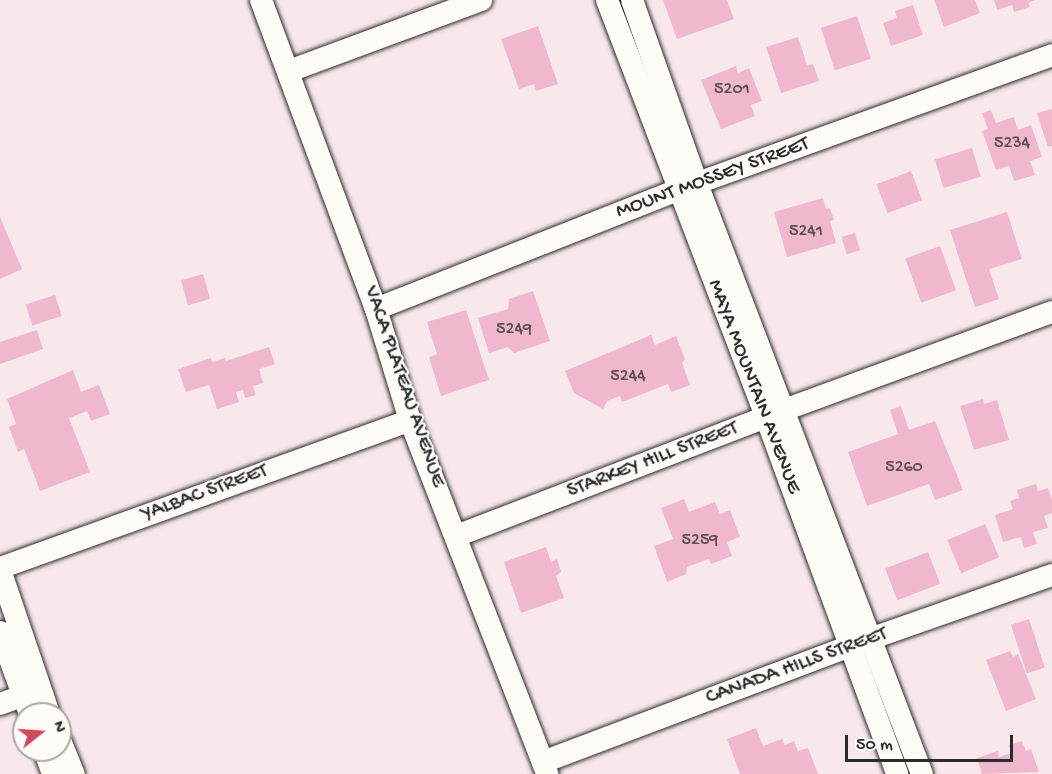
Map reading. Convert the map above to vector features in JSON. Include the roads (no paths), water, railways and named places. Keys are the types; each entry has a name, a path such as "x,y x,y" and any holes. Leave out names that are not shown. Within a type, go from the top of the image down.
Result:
{"street":[{"name":"VACA PLATEAU AVENUE","path":"261,0 376,309 410,420 545,768"},
{"path":"289,71 481,0"},
{"name":"MAYA MOUNTAIN AVENUE","path":"607,0 687,187 775,414 860,643 897,774"},
{"name":"MAYA MOUNTAIN AVENUE","path":"632,0 687,187"},
{"name":"MOUNT MOSSEY STREET","path":"376,309 687,187 1052,55"},
{"name":"STARKEY HILL STREET","path":"456,536 775,414 1052,312"},
{"name":"YALBAC STREET","path":"0,569 410,420"},
{"path":"0,569 31,700"},
{"name":"CANADA HILLS STREET","path":"545,768 860,643 1052,575"},
{"path":"0,632 31,700"},
{"name":"MAYA MOUNTAIN AVENUE","path":"860,643 922,774"},
{"path":"0,704 31,700"}]}
